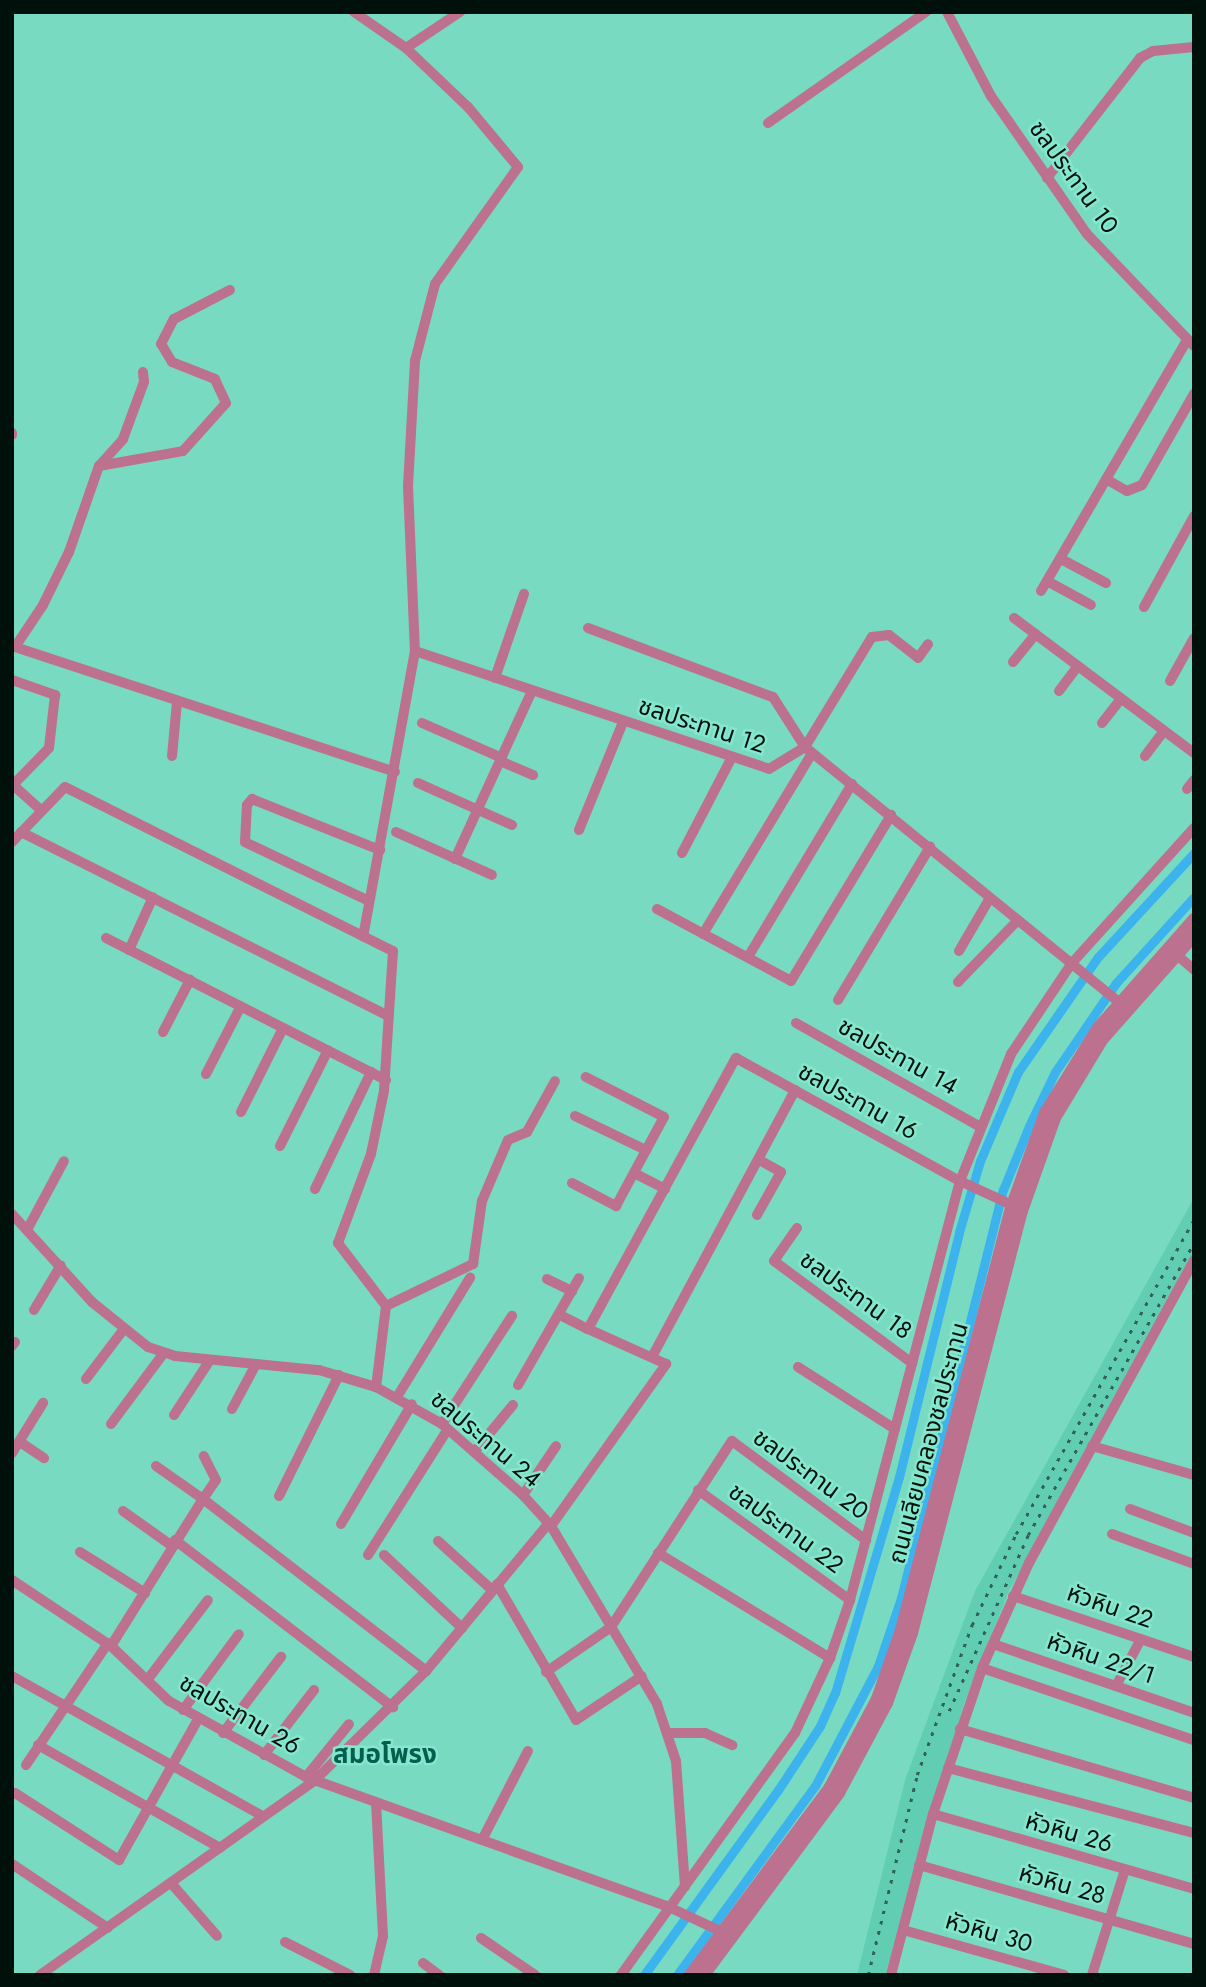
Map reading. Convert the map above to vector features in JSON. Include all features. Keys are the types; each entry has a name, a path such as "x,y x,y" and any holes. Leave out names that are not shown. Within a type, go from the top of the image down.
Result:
{"street":[{"path":"354,12 407,48 468,107 518,167 435,284 415,361 408,486 415,651 363,936"},
{"path":"407,48 460,12"},
{"path":"768,123 926,12"},
{"name":"ชลประทาน 10","path":"947,12 991,96 1087,234 1190,343"},
{"path":"1047,178 1140,58 1153,51 1194,47"},
{"path":"99,466 161,458 183,450 226,403 215,379 172,362 161,344 174,319 230,290"},
{"path":"1041,591 1190,343"},
{"path":"143,372 144,382 123,439 99,466 69,552 37,616 13,646 395,772"},
{"path":"1106,479 1126,491 1142,485 1194,394"},
{"path":"1144,607 1194,516"},
{"path":"1061,559 1106,583"},
{"path":"1047,581 1091,605"},
{"path":"495,678 524,594"},
{"path":"1014,618 1194,753"},
{"path":"588,628 773,697 809,750 1119,1002"},
{"path":"703,934 872,637 890,635 918,658 928,644"},
{"path":"1013,662 1035,635"},
{"path":"1170,681 1194,638"},
{"name":"ชลประทาน 12","path":"415,651 769,769 809,750"},
{"path":"1059,691 1078,666"},
{"path":"12,680 55,695 49,748 13,785 41,810"},
{"path":"455,859 532,691"},
{"path":"1102,723 1121,699"},
{"path":"172,756 177,702"},
{"path":"579,830 623,722"},
{"path":"422,723 533,775"},
{"path":"1145,757 1164,731"},
{"path":"681,853 732,757"},
{"path":"418,783 512,825"},
{"path":"748,957 852,784"},
{"path":"376,1387 386,1306 338,1244 371,1154 386,1080 393,951 65,787 15,837 153,897 388,1016"},
{"path":"369,901 245,842 247,805 251,799 380,850"},
{"path":"657,909 791,981 891,815"},
{"path":"621,1975 794,1733 830,1658 850,1600 960,1181 979,1126 1011,1054 1072,963 1194,828"},
{"path":"396,832 492,875"},
{"path":"838,1000 930,848"},
{"path":"129,950 153,897"},
{"path":"959,951 990,898"},
{"name":"ถนนเลียบคลองชลประทาน","path":"705,1975 727,1935 830,1787 877,1699 901,1630 1012,1205 1056,1090 1119,1002 1194,919"},
{"path":"958,982 1017,921"},
{"name":"ถนนเลียบคลองชลประทาน","path":"690,1975 727,1935 839,1793 887,1703 912,1633 1022,1211 1055,1118 1102,1040 1194,936"},
{"path":"106,938 386,1080"},
{"path":"1177,955 1194,970"},
{"path":"163,1032 190,980"},
{"path":"206,1074 241,1006"},
{"name":"ชลประทาน 14","path":"796,1023 979,1126"},
{"path":"241,1112 283,1028"},
{"path":"280,1146 328,1051"},
{"name":"ชลประทาน 16","path":"664,1189 736,1058 960,1181 1012,1205"},
{"path":"315,1189 371,1072"},
{"path":"572,1183 616,1206 664,1117 586,1077"},
{"path":"386,1306 473,1264 482,1201 508,1140 527,1132 555,1081"},
{"path":"652,1357 794,1090"},
{"path":"575,1116 646,1150"},
{"path":"757,1215 781,1172 758,1159"},
{"path":"27,1230 64,1161"},
{"path":"588,1329 664,1189 634,1173"},
{"name":"ชลประทาน 24","path":"12,1214 124,1329 163,1354 339,1375 376,1387 412,1404 445,1426 523,1495 550,1524 642,1676 668,1732 676,1761 685,1888"},
{"name":"ชลประทาน 18","path":"797,1227 774,1261 912,1363"},
{"path":"891,1975 933,1814 982,1668 1013,1596 1194,1260"},
{"path":"34,1310 61,1265"},
{"path":"397,1397 470,1278"},
{"path":"518,1385 579,1278"},
{"path":"547,1279 572,1292"},
{"path":"40,1975 263,1816 393,1707 550,1524 666,1364 560,1315"},
{"path":"368,1555 512,1316"},
{"path":"86,1379 124,1329"},
{"path":"111,1424 163,1354"},
{"path":"174,1415 210,1360"},
{"path":"232,1409 256,1364"},
{"path":"798,1367 895,1429"},
{"path":"279,1496 339,1375"},
{"path":"12,1453 43,1403"},
{"path":"341,1524 412,1404"},
{"path":"474,1452 513,1405"},
{"name":"ชลประทาน 20","path":"698,1490 732,1441 866,1540"},
{"path":"20,1442 44,1458"},
{"path":"523,1495 556,1446"},
{"path":"1092,1446 1194,1475"},
{"path":"26,1765 63,1706 145,1593 173,1543 216,1480 204,1456"},
{"path":"156,1466 203,1499 426,1671"},
{"path":"546,1672 611,1627 698,1490"},
{"name":"ชลประทาน 22","path":"698,1490 850,1600"},
{"path":"1130,1509 1194,1533"},
{"path":"123,1511 173,1543 393,1707"},
{"path":"1112,1534 1194,1564"},
{"path":"438,1541 495,1587 576,1720 642,1676"},
{"path":"80,1552 145,1593"},
{"path":"658,1553 830,1658"},
{"path":"384,1555 462,1628"},
{"name":"ชลประทาน 26","path":"12,1580 110,1644 183,1710 310,1779 671,1908 727,1935"},
{"name":"หัวหิน 22","path":"1013,1596 1194,1657"},
{"path":"148,1679 208,1600"},
{"path":"183,1710 239,1634"},
{"path":"1116,1686 1141,1639"},
{"name":"หัวหิน 22/1","path":"993,1644 1194,1713"},
{"path":"223,1733 281,1657"},
{"path":"982,1668 1194,1740"},
{"path":"12,1676 263,1816"},
{"path":"264,1755 314,1690"},
{"path":"15,1793 119,1860 198,1719"},
{"path":"310,1779 349,1724"},
{"path":"960,1729 1194,1798"},
{"path":"668,1732 705,1733 732,1745"},
{"path":"38,1745 220,1848"},
{"path":"482,1840 528,1751"},
{"path":"948,1768 1194,1833"},
{"path":"374,1975 383,1936 376,1804"},
{"name":"หัวหิน 26","path":"933,1814 1194,1889"},
{"path":"12,1864 108,1928"},
{"name":"หัวหิน 28","path":"919,1865 1194,1944"},
{"path":"1092,1975 1125,1870"},
{"path":"171,1883 217,1936"},
{"name":"หัวหิน 30","path":"902,1930 1064,1975"},
{"path":"481,1938 535,1975"},
{"path":"285,1942 350,1975"},
{"path":"423,1963 439,1975"}],"shaded area":[{"path":"1194,1198 1194,1253 1009,1591 964,1704 888,1975 857,1975 905,1780 975,1591"}],"waterway":[{"path":"644,1975 778,1790 820,1726 835,1693 899,1477 959,1232 980,1161 1018,1072 1098,957 1194,853"},
{"path":"677,1975 815,1786 878,1666 901,1598 1003,1190 1029,1126 1055,1072 1116,983 1194,897"}],"railway":[{"path":"868,1975 917,1775 972,1625 1016,1534 1194,1220"},
{"path":"949,1711 1028,1535 1194,1243"}],"district":[{"name":"สมอโพรง","path":"385,1755"}]}
